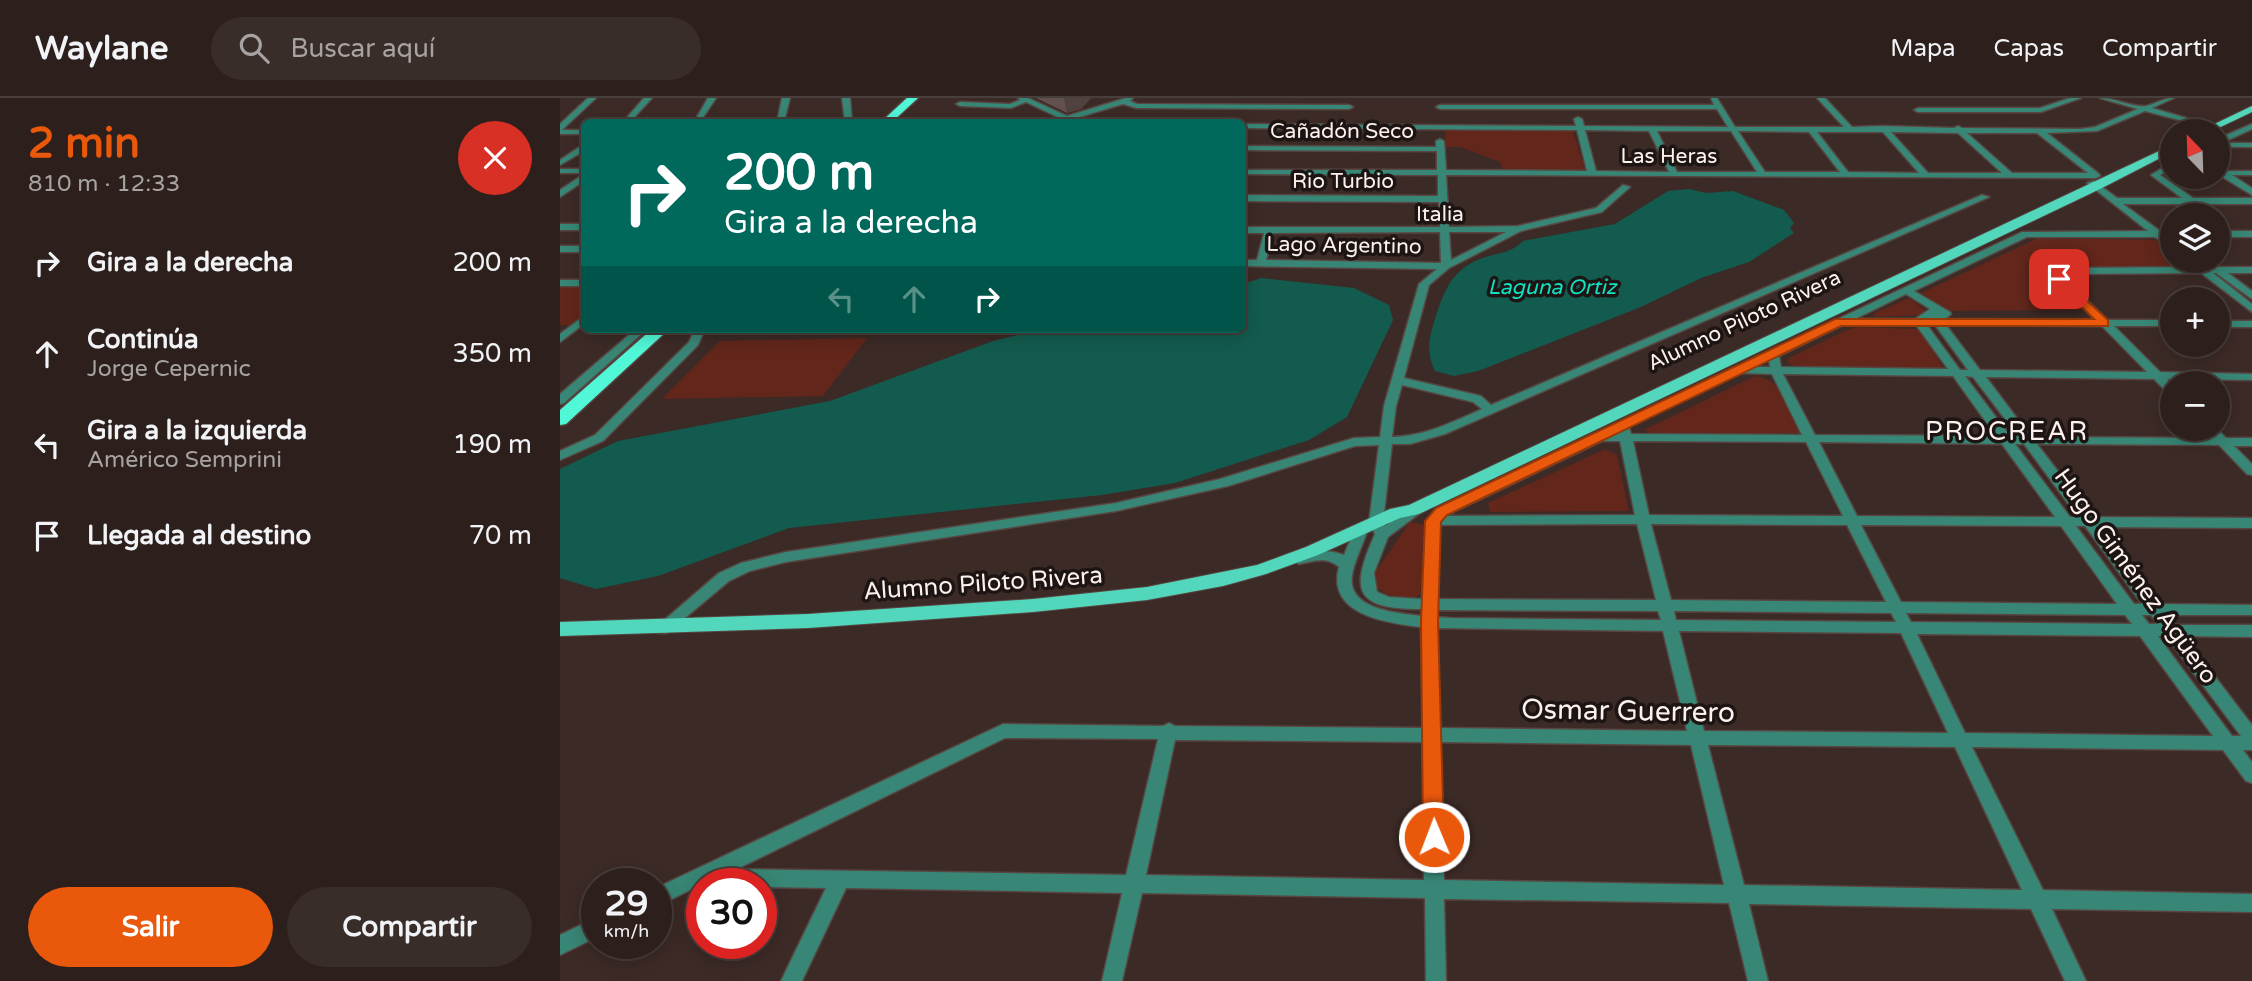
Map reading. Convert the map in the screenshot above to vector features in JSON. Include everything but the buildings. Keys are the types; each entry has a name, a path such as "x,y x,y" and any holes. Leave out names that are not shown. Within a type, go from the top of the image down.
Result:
{"highway":[{"path":"889,119 913,98"},
{"path":"898,119 922,98"},
{"path":"560,419 657,333"}],"main road":[{"path":"2226,119 2251,104"},
{"name":"Alumno Piloto Rivera","path":"560,629 729,627 1130,596 1218,581 1291,560 1373,528 1404,505 2160,153"},
{"name":"Alumno Piloto Rivera","path":"1396,513 1429,502 2077,196 2102,180"}],"street":[{"path":"560,130 592,98"},
{"path":"629,119 648,98"},
{"path":"699,119 712,98"},
{"path":"781,119 786,98"},
{"path":"846,98 849,119"},
{"path":"1011,106 1023,99 1065,119 1132,98"},
{"path":"1245,119 1253,98"},
{"path":"1585,98 1577,127 1592,173"},
{"path":"1713,98 1762,174"},
{"path":"1821,98 1849,128"},
{"path":"1998,98 2160,224"},
{"path":"1918,110 2040,110 2077,98"},
{"path":"2104,98 2178,119"},
{"path":"1246,126 1958,128 2090,131 2170,98"},
{"path":"1122,101 1136,106 1249,107 1350,102 1339,172"},
{"path":"1446,265 1440,103 1581,108 1719,107"},
{"path":"960,104 1035,105"},
{"path":"1949,121 2027,121"},
{"path":"2230,137 2252,126"},
{"path":"1652,128 1674,174"},
{"path":"1810,128 1846,175"},
{"path":"1883,128 1926,176"},
{"path":"1958,128 2010,176"},
{"path":"560,130 581,132"},
{"path":"560,141 581,141"},
{"path":"2230,144 2252,145"},
{"name":"Cañadón Seco","path":"1246,148 1441,149"},
{"path":"560,163 581,150"},
{"path":"1246,167 1274,172"},
{"path":"2155,173 2160,170"},
{"path":"560,171 581,171"},
{"name":"Las Heras","path":"1246,172 2010,176 2102,180"},
{"path":"2230,172 2252,173"},
{"path":"2155,173 2160,173"},
{"path":"2155,173 2191,201"},
{"path":"2230,178 2252,192"},
{"path":"560,194 581,180"},
{"path":"2102,180 2113,199 2160,236"},
{"path":"560,187 572,187"},
{"name":"Italia","path":"1246,230 1446,232 1518,229 1599,210 1626,187"},
{"path":"2077,196 2131,201 2252,201"},
{"path":"663,629 724,577 746,567 786,557 1115,507 1223,483 1354,442 1410,440 1441,431 1985,197"},
{"name":"Rio Turbio","path":"1246,198 1444,199"},
{"path":"560,221 581,221"},
{"path":"560,227 581,227"},
{"path":"560,235 572,227"},
{"path":"1518,229 1446,265 1423,284 1390,406 1373,528 1368,590 1387,602 1430,613 1665,606 2252,610"},
{"path":"1261,263 1269,230"},
{"path":"1624,431 1738,370 2025,234 2160,234"},
{"path":"2230,234 2252,234"},
{"path":"560,249 581,249"},
{"name":"Lago Argentino","path":"1246,263 1446,265"},
{"path":"2158,377 2057,275 2066,271 2160,267"},
{"path":"2230,270 2252,270"},
{"path":"2213,273 2252,309"},
{"path":"2222,273 2252,296"},
{"path":"560,283 581,283"},
{"name":"Hugo Giménez Agüero","path":"1906,290 1940,316 1978,374 2252,738"},
{"path":"2230,315 2252,315"},
{"path":"1839,322 1919,322 1921,317 1940,316 2160,322"},
{"path":"2100,319 2160,316"},
{"path":"560,339 581,321"},
{"name":"Hugo Giménez Agüero","path":"1919,322 2252,776"},
{"path":"2230,324 2252,324"},
{"path":"560,328 573,328"},
{"path":"560,400 637,333"},
{"path":"560,456 599,438 683,355 699,333"},
{"path":"1773,354 1776,371 1896,607 2076,981"},
{"path":"1738,370 2252,377"},
{"path":"1397,380 1477,399 1490,410"},
{"path":"560,400 581,401"},
{"path":"1624,431 1669,626 1758,981"},
{"path":"1436,981 1430,613 1433,521 1441,512 1598,437 1624,431 1811,438 2160,441"},
{"path":"2223,441 2252,442"},
{"path":"2223,441 2252,471"},
{"path":"1429,502 1373,528 1348,567 1344,580 1346,591 1366,611 1669,626 2252,631"},
{"path":"1433,521 1643,519 2252,523"},
{"path":"1291,560 1325,554 1336,556 1348,567"},
{"path":"1112,981 1169,730"},
{"name":"Osmar Guerrero","path":"718,868 1003,731 1169,730 2252,743"},
{"path":"777,878 2252,903"},
{"path":"791,981 841,879"},
{"path":"560,945 581,935"}],"shaded area":[{"path":"1445,129 1572,129 1586,172 1502,171 1500,162 1460,147 1446,147"},
{"path":"2038,238 2156,240 2160,242 2160,267 2050,270 2050,275 2084,310 1950,311 1921,293"},
{"path":"560,285 581,286 581,318 573,325 560,325"},
{"path":"1909,298 1925,310 1923,315 1877,317 1872,314"},
{"path":"1858,327 1916,329 1922,332 1944,370 1803,368 1787,363 1789,358"},
{"path":"867,338 823,396 662,399 720,341"},
{"path":"1755,376 1773,383 1780,390 1803,433 1656,435 1644,430"},
{"path":"1605,449 1617,455 1629,511 1490,512 1488,503"},
{"path":"1410,522 1425,525 1424,592 1405,599 1387,594 1375,586 1376,571"}],"water":[{"name":"Laguna Ortiz","path":"1689,189 1706,193 1733,191 1784,210 1794,223 1790,228 1794,233 1749,262 1701,278 1641,307 1478,371 1454,376 1435,371 1430,358 1431,332 1447,288 1467,266 1477,260 1511,250 1523,241 1615,224 1668,191"},
{"path":"1261,278 1354,288 1389,305 1393,320 1347,417 1309,440 1175,483 1102,495 789,528 658,576 596,589 560,578 560,469 618,441 830,401 993,341 1027,333 1246,333 1246,283"}],"district":[{"name":"PROCREAR","path":"2007,431"}],"route":[{"path":"1434,837 1429,622 1433,521 1441,512 1839,322 2104,323 2059,279"}]}
